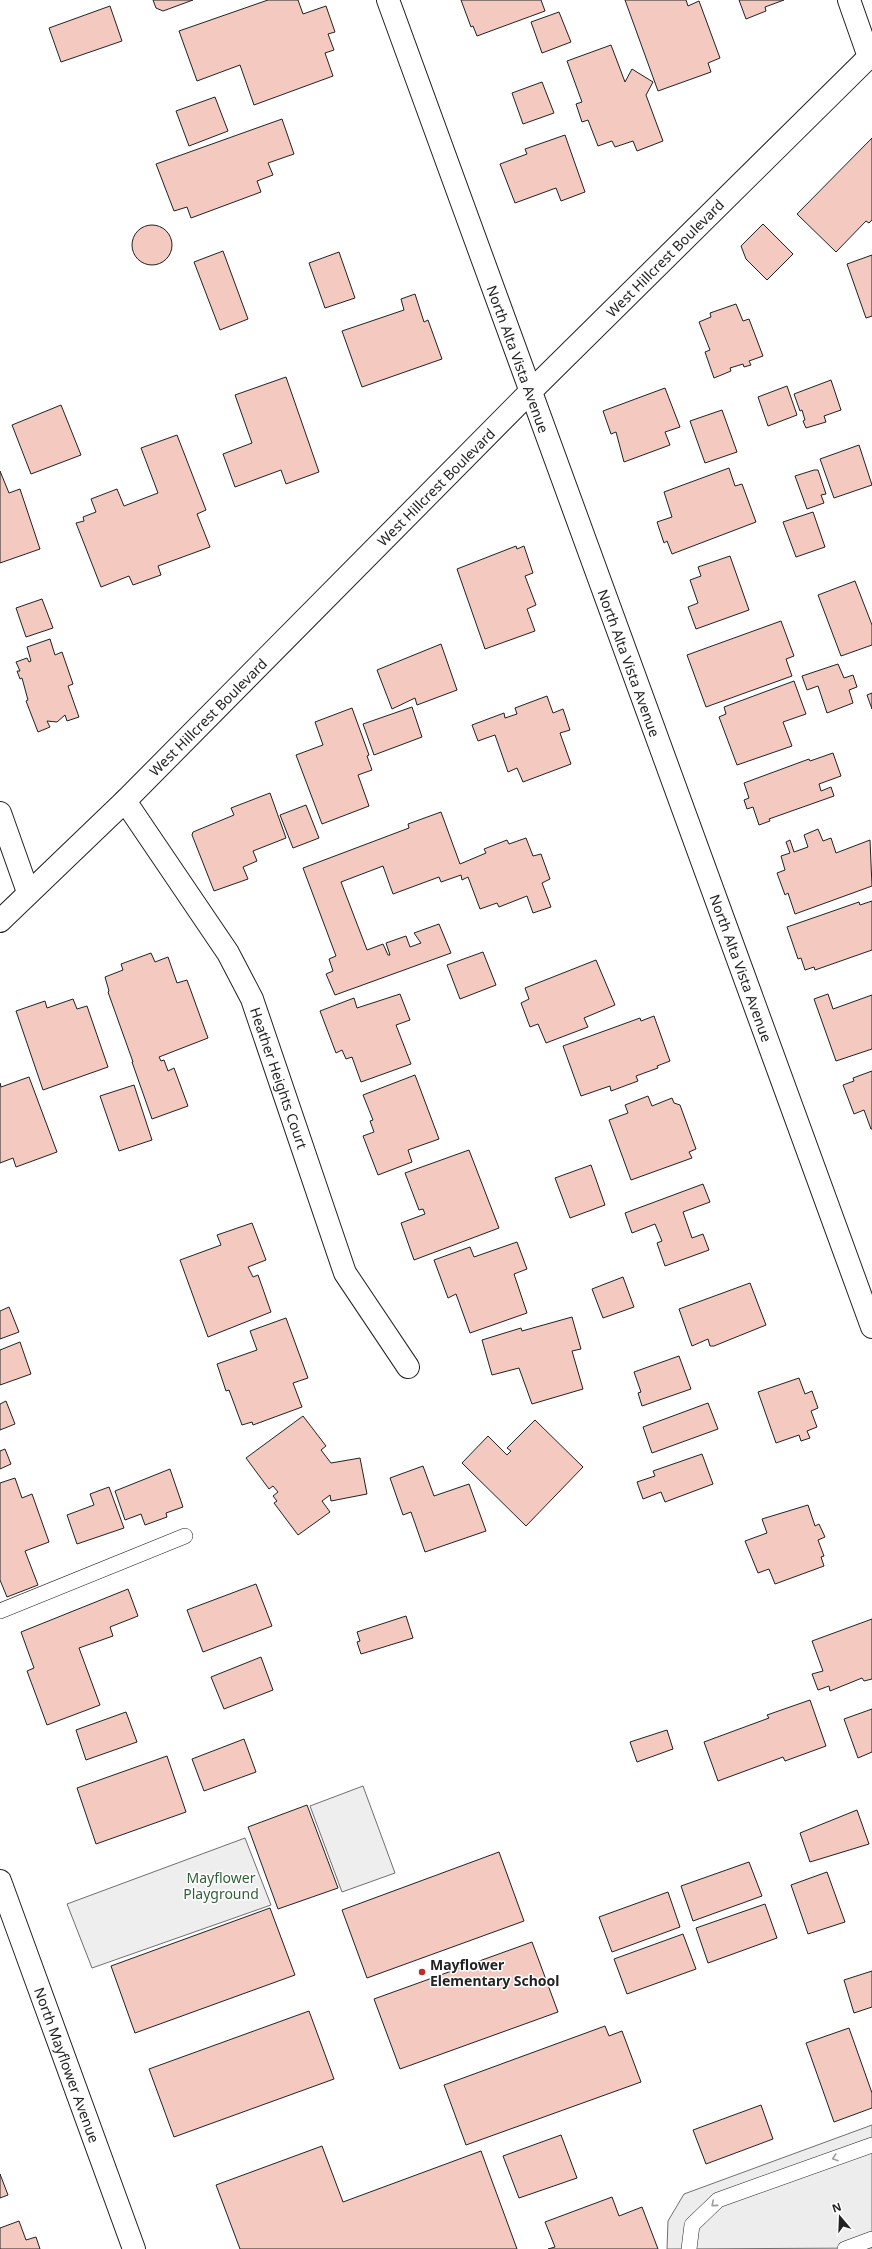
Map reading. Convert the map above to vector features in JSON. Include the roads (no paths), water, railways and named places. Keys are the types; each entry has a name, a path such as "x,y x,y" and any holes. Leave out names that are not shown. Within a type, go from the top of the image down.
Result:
{"street":[{"name":"North Alta Vista Avenue","path":"388,0 872,1327"},
{"path":"849,0 870,55"},
{"name":"West Hillcrest Boulevard","path":"0,921 28,892 125,800 530,392 870,55"},
{"name":"Heather Heights Court","path":"125,800 228,953 252,999 345,1273 408,1368"},
{"path":"0,813 28,892"},
{"name":"North Mayflower Avenue","path":"0,1881 134,2249"}],"lane":[{"path":"0,1610 185,1536"},
{"path":"689,2249 692,2225 718,2200 872,2145"},
{"path":"845,2249 872,2239"}],"place":[{"name":"Mayflower Elementary School","path":"422,1972"}],"park label":[{"name":"Mayflower Playground","path":"221,1886"}]}
